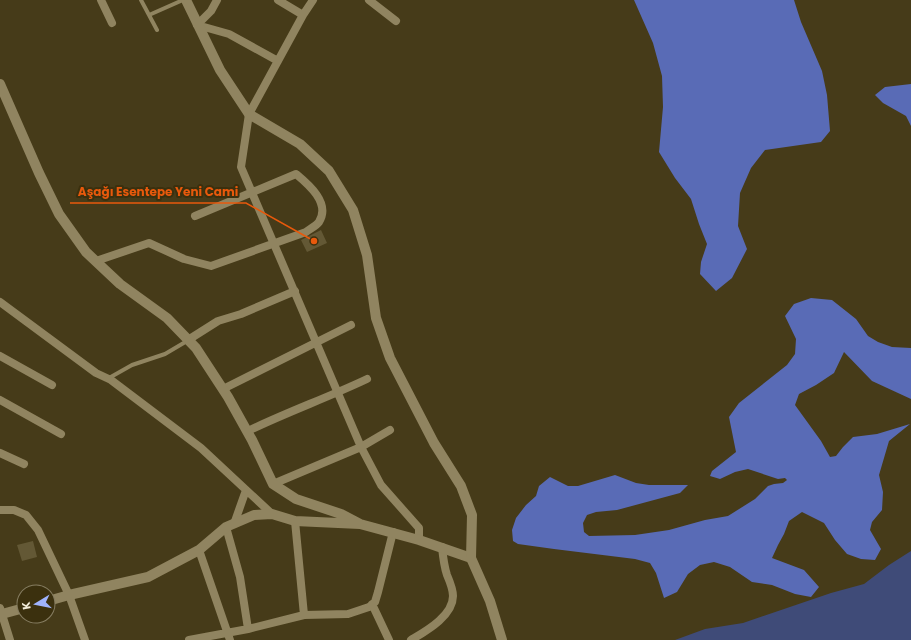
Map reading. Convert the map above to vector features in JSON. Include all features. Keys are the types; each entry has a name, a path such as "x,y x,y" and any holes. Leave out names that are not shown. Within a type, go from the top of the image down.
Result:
{"street":[{"path":"101,0 112,23"},
{"path":"186,0 220,70 249,114 300,144 324,166 329,171 353,210 368,255 376,318 390,358 434,443 461,486 472,515 471,558 490,601 502,640"},
{"path":"197,25 211,12 217,0"},
{"path":"278,0 303,15"},
{"path":"313,0 303,15 249,114 241,167 361,447 381,485 419,528 419,540"},
{"path":"369,0 396,21"},
{"path":"197,25 229,34 278,61"},
{"path":"0,84 39,173 59,214 86,252 120,284 167,318 196,348 223,389 248,432 273,484 296,499 341,514 360,524"},
{"path":"96,261 149,243 184,259 211,266 274,242 306,232 318,223 322,214 320,202 311,187 296,174 195,216"},
{"path":"188,340 218,321 242,314 295,291"},
{"path":"0,302 96,373 108,378 201,448 272,514"},
{"path":"223,389 317,343 350,325"},
{"path":"0,356 52,386"},
{"path":"248,432 272,419 338,393 367,379"},
{"path":"0,400 61,434"},
{"path":"273,484 361,447 390,430"},
{"path":"0,453 24,464"},
{"path":"246,490 230,526 248,629"},
{"path":"0,510 14,510 26,515 38,530 68,595 85,640"},
{"path":"56,599 148,577 199,550 230,526 254,515 272,514 295,521 360,524 393,532 442,547 471,558"},
{"path":"295,521 304,615"},
{"path":"189,640 229,637 248,629 304,615 348,614 361,610 375,602 393,532"},
{"path":"411,640 438,622 446,614 452,604 452,587 443,560 442,547"},
{"path":"199,550 229,637"},
{"path":"372,604 389,640"},
{"path":"10,640 1,612 16,609"}],"lane":[{"path":"141,0 157,30"},
{"path":"149,15 183,0"},
{"path":"108,378 132,365 165,354 188,340"}],"shaded area":[{"path":"634,0 794,0 801,22 822,71 827,95 830,131 821,142 765,150 751,168 740,193 738,226 747,249 732,278 716,291 700,274 701,262 707,244 691,199 675,178 659,152 663,107 662,76 653,43"},
{"path":"911,84 911,126 906,116 883,103 875,95 885,87"},
{"path":"811,298 832,300 856,319 868,336 878,342 892,347 911,348 911,399 872,381 844,352 834,373 799,394 795,405 821,441 830,457 836,456 853,437 877,434 910,424 889,441 879,475 883,492 882,510 872,522 870,530 881,549 875,560 861,559 847,554 835,540 824,523 802,512 789,521 772,558 804,570 819,587 811,597 795,594 772,585 752,582 730,567 714,562 700,565 688,574 677,592 664,598 656,573 650,563 635,559 518,544 513,541 512,530 516,518 526,505 536,496 539,486 550,477 568,486 578,486 615,475 636,483 649,485 688,485 680,493 617,510 596,512 587,515 583,523 584,532 589,536 635,535 669,530 705,520 728,516 755,499 768,486 783,483 787,480 785,478 778,479 748,469 735,472 720,479 710,476 712,471 736,452 729,417 739,403 787,365 795,354 796,339 785,316 794,304"},
{"path":"911,551 911,640 675,640 705,629 743,623 831,593 864,584"}],"building":[{"path":"321,230 327,243 307,252 301,240"},
{"path":"33,541 37,557 22,561 17,545"}],"place":[{"name":"Aşağı Esentepe Yeni Cami","path":"314,241"}]}
